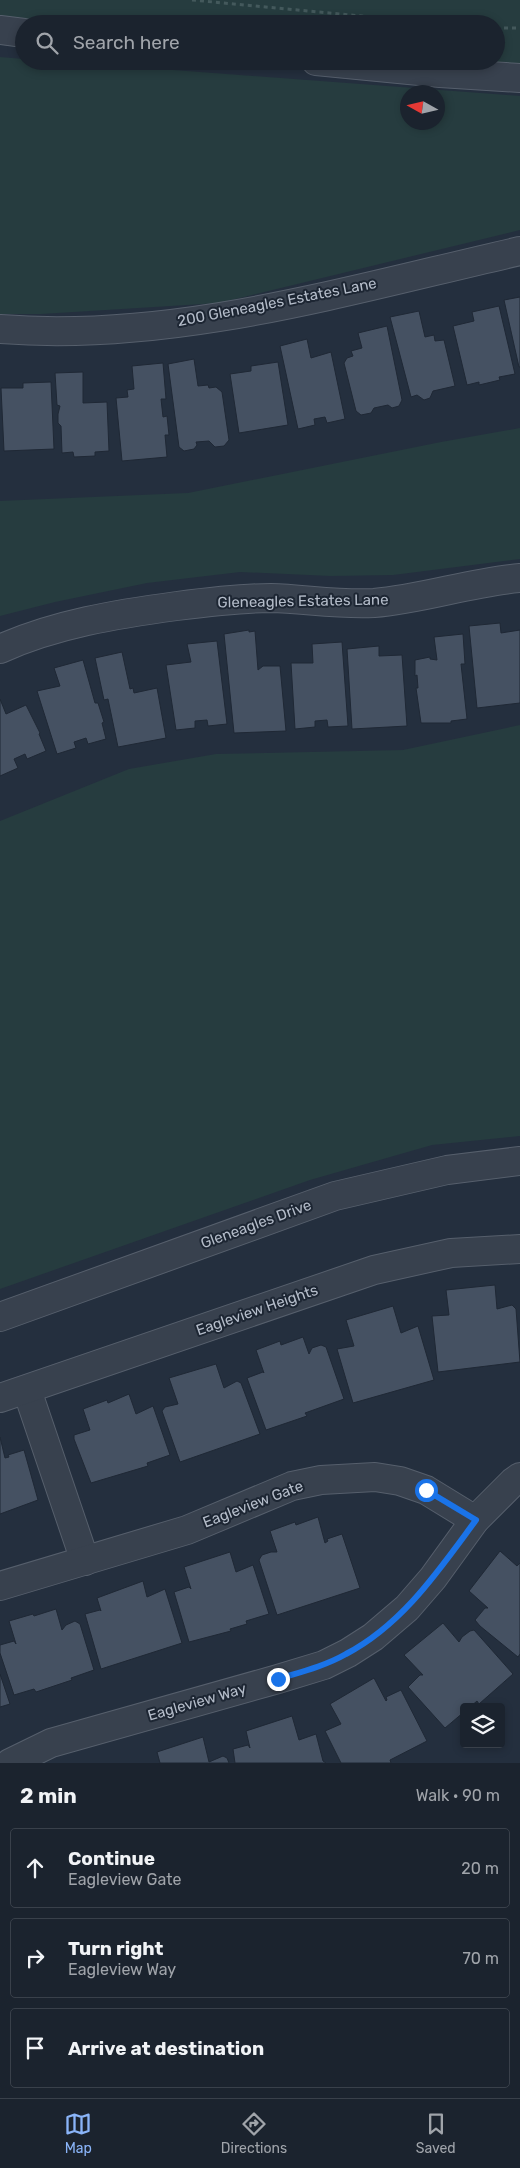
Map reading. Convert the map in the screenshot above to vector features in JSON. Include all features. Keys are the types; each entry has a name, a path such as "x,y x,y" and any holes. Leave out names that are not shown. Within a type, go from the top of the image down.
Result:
{"street":[{"path":"0,30 15,31"},
{"path":"409,70 520,78"},
{"name":"200 Gleneagles Estates Lane","path":"0,329 70,331 129,328 212,317 295,302 520,251"},
{"name":"Gleneagles Estates Lane","path":"0,649 18,641 116,614 217,601 261,599 372,603 429,596 499,580 520,578"},
{"name":"Gleneagles Drive","path":"0,1317 335,1196 447,1170 520,1161"},
{"name":"Eagleview Heights","path":"0,1398 374,1270 451,1253 520,1249"},
{"path":"27,1390 85,1561"},
{"name":"Eagleview Gate","path":"0,1586 188,1530 292,1486 321,1480 375,1477 400,1481 426,1490 476,1520"},
{"name":"Eagleview Way","path":"10,1763 51,1744 324,1665 348,1653 373,1637 407,1608 433,1578 476,1520 520,1477"}],"path":[{"path":"192,0 351,15"},
{"path":"505,28 520,28"}],"green space":[{"path":"0,0 520,0 520,78 424,70 505,70 505,15 15,15 15,26 0,30"},
{"path":"0,57 15,58 15,70 175,70 400,87 400,130 445,130 445,90 520,96 520,230 219,303 41,314 0,314"},
{"path":"520,428 520,559 393,575 331,576 240,572 147,583 55,602 0,616 0,501 188,493"},
{"path":"520,725 520,1136 432,1145 310,1180 0,1289 0,821 129,769 216,754 403,750"}],"building":[{"path":"520,297 520,367 519,367 504,300"},
{"path":"499,306 515,374 499,377 500,380 479,385 479,382 467,385 453,326 474,321 472,312"},
{"path":"419,311 425,337 434,335 435,341 444,340 455,386 433,391 430,398 424,400 417,395 411,397 390,317"},
{"path":"387,326 402,400 399,406 392,408 388,405 374,408 371,413 361,415 356,411 344,363 347,358 353,356 351,351 362,348 358,333"},
{"path":"307,339 311,358 331,352 345,419 327,423 325,417 314,419 315,425 298,429 280,346"},
{"path":"194,359 198,386 208,385 209,388 216,387 222,392 229,440 224,446 215,447 209,441 196,442 197,445 194,449 184,451 179,447 168,364"},
{"path":"278,362 288,425 239,433 230,374 251,371 251,366"},
{"path":"163,363 166,399 161,399 163,417 167,416 169,435 165,435 167,457 122,461 116,398 128,397 127,390 134,389 132,366"},
{"path":"83,372 83,403 107,402 109,451 95,452 95,456 74,457 73,452 62,453 61,426 58,423 60,406 57,405 55,373"},
{"path":"51,382 54,449 4,451 1,388 23,388 23,383"},
{"path":"500,623 501,633 520,630 520,703 477,708 469,626"},
{"path":"249,630 249,632 255,631 258,670 263,666 280,666 286,731 234,733 224,634"},
{"path":"463,634 465,664 461,664 467,719 451,721 451,723 421,723 416,688 418,688 417,675 415,676 415,660 430,657 430,659 437,660 434,637"},
{"path":"217,641 227,724 208,726 207,720 195,721 195,728 176,730 166,665 191,662 187,644"},
{"path":"342,642 348,726 328,727 327,720 315,721 315,727 295,729 291,663 313,663 312,644"},
{"path":"379,646 379,656 402,655 407,726 352,729 347,649"},
{"path":"122,652 130,689 133,688 134,693 157,688 166,738 118,747 108,699 104,700 95,658"},
{"path":"83,660 95,703 98,703 104,722 102,723 106,739 88,744 86,738 74,742 76,748 57,754 37,691 60,686 54,668"},
{"path":"0,699 6,714 26,705 40,733 46,751 27,759 25,754 14,759 18,768 0,776"},
{"path":"495,1285 497,1309 512,1305 516,1309 520,1362 438,1372 432,1316 449,1315 446,1290"},
{"path":"393,1306 401,1333 418,1326 434,1380 353,1403 337,1349 354,1346 346,1320"},
{"path":"303,1337 309,1354 312,1348 321,1345 326,1347 344,1399 305,1413 307,1416 266,1430 247,1378 264,1373 256,1350 280,1341 281,1345"},
{"path":"216,1364 224,1388 237,1381 241,1383 260,1434 180,1462 162,1411 165,1407 178,1404 169,1378"},
{"path":"129,1394 136,1414 153,1406 170,1455 147,1463 148,1466 91,1483 74,1439 74,1435 90,1430 83,1409 107,1400 108,1403"},
{"path":"0,1437 5,1458 9,1457 8,1455 24,1450 38,1500 0,1514"},
{"path":"318,1517 325,1543 328,1541 327,1539 342,1534 360,1588 277,1615 259,1560 262,1555 277,1552 270,1531 295,1522 296,1525"},
{"path":"500,1551 517,1566 520,1563 520,1654 518,1657 475,1620 485,1608 488,1608 469,1591"},
{"path":"230,1552 236,1572 253,1565 269,1614 246,1621 247,1624 230,1629 231,1631 189,1642 174,1592 189,1587 191,1589 184,1567"},
{"path":"143,1581 147,1597 165,1589 182,1643 101,1669 85,1614 101,1611 97,1598"},
{"path":"56,1609 62,1630 66,1625 75,1621 80,1624 94,1670 71,1678 72,1680 36,1692 34,1689 14,1695 0,1653 0,1645 14,1641 16,1644 9,1621"},
{"path":"443,1623 459,1642 462,1637 474,1630 513,1674 480,1703 477,1701 475,1703 460,1703 460,1715 445,1728 408,1687 420,1675 423,1675 404,1655"},
{"path":"0,1674 10,1704 0,1707"},
{"path":"374,1678 386,1701 386,1697 401,1690 427,1741 390,1760 391,1763 341,1763 325,1731 341,1724 330,1704"},
{"path":"292,1716 299,1740 316,1734 323,1761 326,1763 235,1763 233,1749 248,1745 250,1748 246,1731"},
{"path":"203,1737 209,1762 223,1756 227,1758 229,1763 160,1763 157,1752"}],"route":[{"path":"278,1679 324,1665 373,1637 407,1608 433,1578 476,1520 426,1490"}]}
